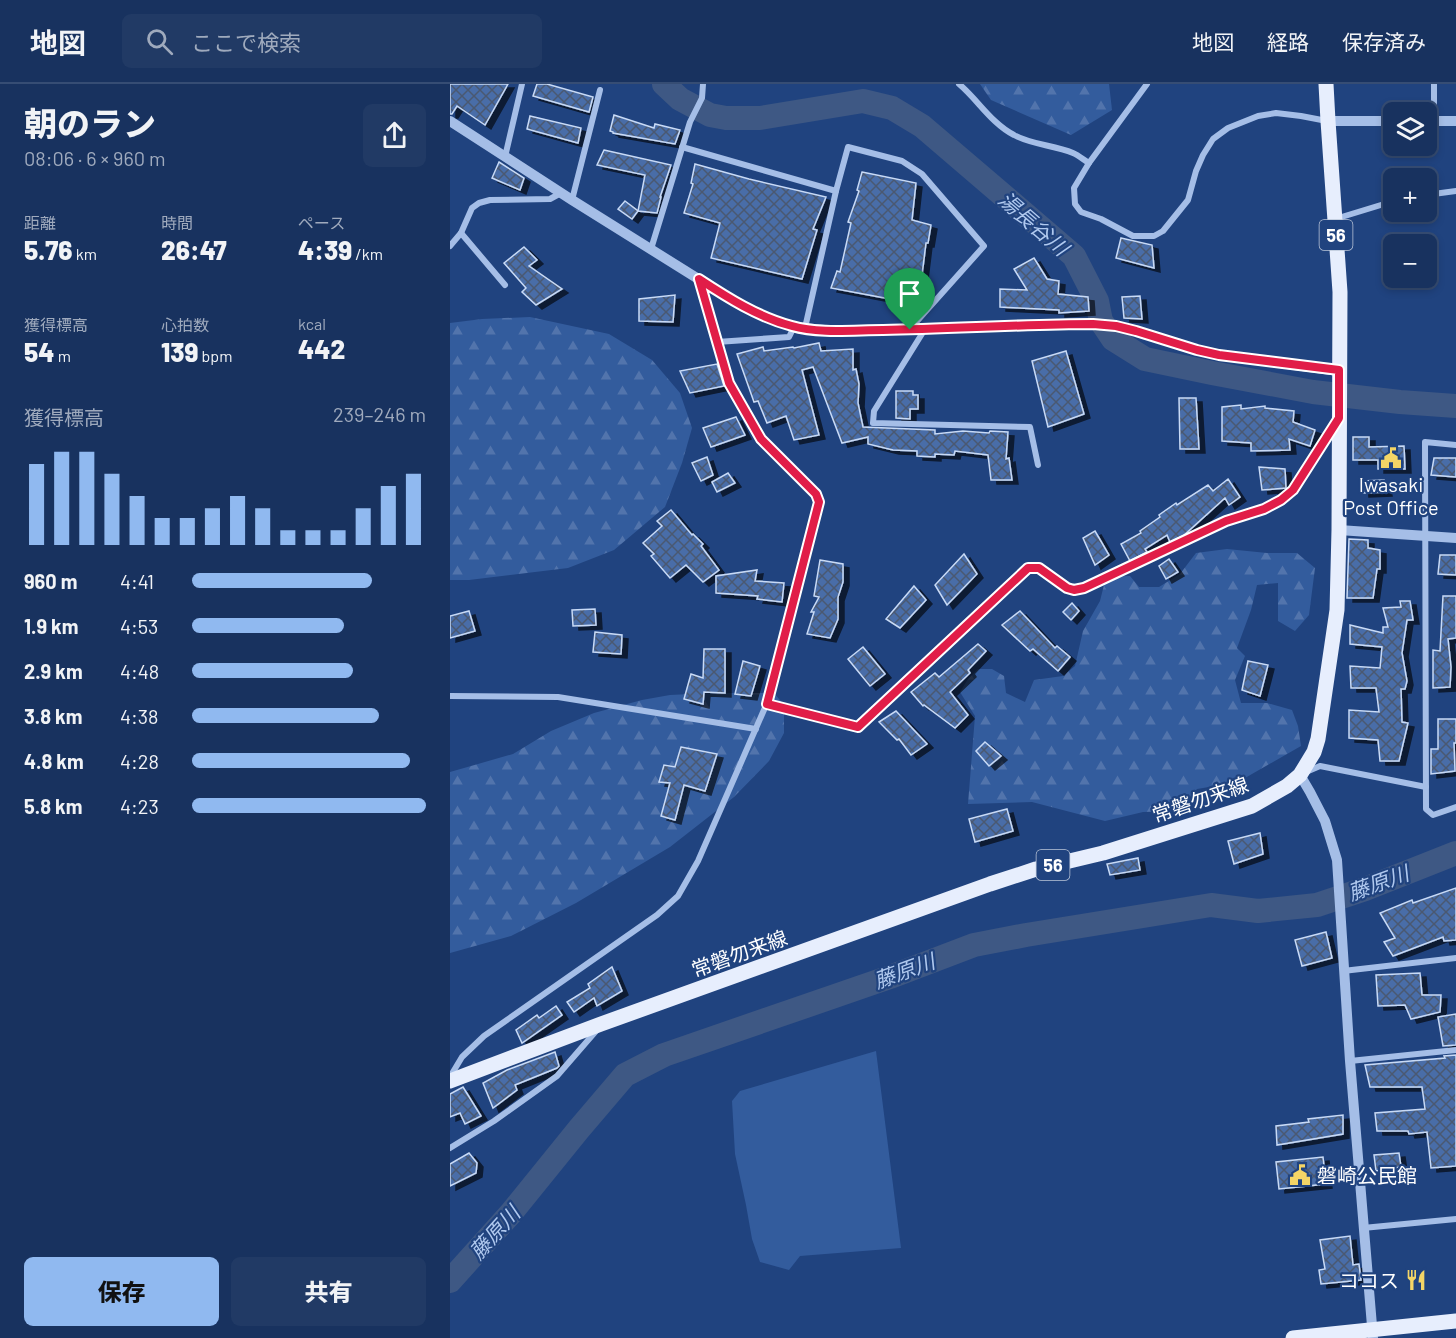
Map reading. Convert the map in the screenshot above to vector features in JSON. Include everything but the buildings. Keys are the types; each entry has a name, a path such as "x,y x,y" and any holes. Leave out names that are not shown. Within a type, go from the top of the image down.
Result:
{"main road":[{"name":"常磐勿来線","path":"450,1079 990,884 1036,869 1103,853 1252,806 1287,786 1300,775 1314,752 1318,739 1337,610 1340,292 1326,84"},
{"path":"1293,1338 1372,1334 1456,1322"}],"street":[{"path":"505,158 522,84"},
{"path":"651,250 690,122 702,98 704,84"},
{"path":"958,84 987,115 1012,134 1027,141 1074,153 1089,163"},
{"path":"1147,84 1089,163 1074,188 1075,204 1081,212 1101,219 1133,236 1154,236 1163,231 1188,200 1196,171 1213,138 1228,128 1258,116 1276,113 1328,121 1383,121"},
{"path":"1432,102 1434,84"},
{"path":"572,200 600,90"},
{"path":"450,121 732,300 765,317 799,328 834,331 1093,324 1116,326 1219,355 1339,378"},
{"path":"1437,121 1456,121"},
{"path":"682,147 836,191"},
{"path":"717,342 789,337 799,328 848,147 902,161 922,174 984,246 910,330"},
{"path":"1437,194 1456,191"},
{"path":"450,246 461,233 472,208 479,203 490,200 550,199 561,193"},
{"path":"1334,219 1383,204"},
{"path":"461,233 505,285"},
{"path":"450,1079 462,1057 484,1036 657,915 678,896 698,861 767,704 819,502 816,494 761,439 729,383 699,279"},
{"path":"925,329 874,411 873,423 1030,427 1038,465"},
{"path":"767,704 858,727 1028,568 1039,568 1067,588 1074,590 1084,588 1226,521 1264,509 1281,500 1293,490 1339,412"},
{"path":"1456,445 1425,442 1426,809 1433,815 1456,807"},
{"path":"1339,530 1456,538"},
{"path":"450,696 558,697 756,729"},
{"path":"1372,1334 1343,971 1337,860 1325,820 1300,775 1320,766 1425,787"},
{"path":"1343,971 1456,957"},
{"path":"450,1148 494,1121 556,1076 602,1024"},
{"path":"1350,1061 1456,1050"},
{"path":"1363,1228 1456,1219"}],"green space":[{"path":"980,84 1109,84 1112,110 1071,135 991,100"},
{"path":"530,317 609,334 652,360 680,393 692,428 682,463 665,507 614,550 568,568 469,580 450,580 450,323"},
{"path":"1227,549 1297,553 1315,568 1309,615 1295,631 1278,621 1278,583 1257,585 1251,610 1237,648 1245,656 1235,680 1241,703 1267,703 1292,710 1298,726 1301,746 1238,782 1197,789 1177,811 1143,812 1105,821 1032,802 968,804 975,716 960,692 978,669 992,669 1004,676 1006,693 1025,702 1034,680 1063,676 1075,666 1083,631 1100,601 1106,577 1130,576 1139,587 1159,587 1180,574 1196,553"},
{"path":"774,693 784,705 784,733 769,761 734,797 670,847 576,903 511,936 450,953 450,772 513,754 551,731 594,713 670,695"},
{"path":"876,1051 901,1248 800,1256 789,1270 760,1262 752,1239 735,1154 732,1101 740,1091"}],"waterway":[{"name":"湯長谷川","path":"664,84 680,99 710,115 726,118 760,118 863,101 892,108 922,126 1074,256 1097,301 1101,321 1113,339 1145,359 1313,392 1456,406"},
{"name":"藤原川","path":"450,1281 511,1213 625,1075 664,1055 890,977 974,945 1211,905 1258,911 1317,905 1365,889 1456,853"}],"place":[{"name":"Iwasaki Post Office","path":"1391,458"},
{"name":"磐崎公民館","path":"1300,1175"},
{"name":"ココス","path":"1416,1280"}],"route":[{"path":"699,279 765,317 794,327 834,331 910,330 1071,324 1116,326 1219,355 1339,370 1339,418 1293,490 1264,509 1226,521 1084,588 1074,590 1067,588 1039,568 1028,568 858,727 767,704 819,502 816,494 761,439 729,383 699,279"}]}
